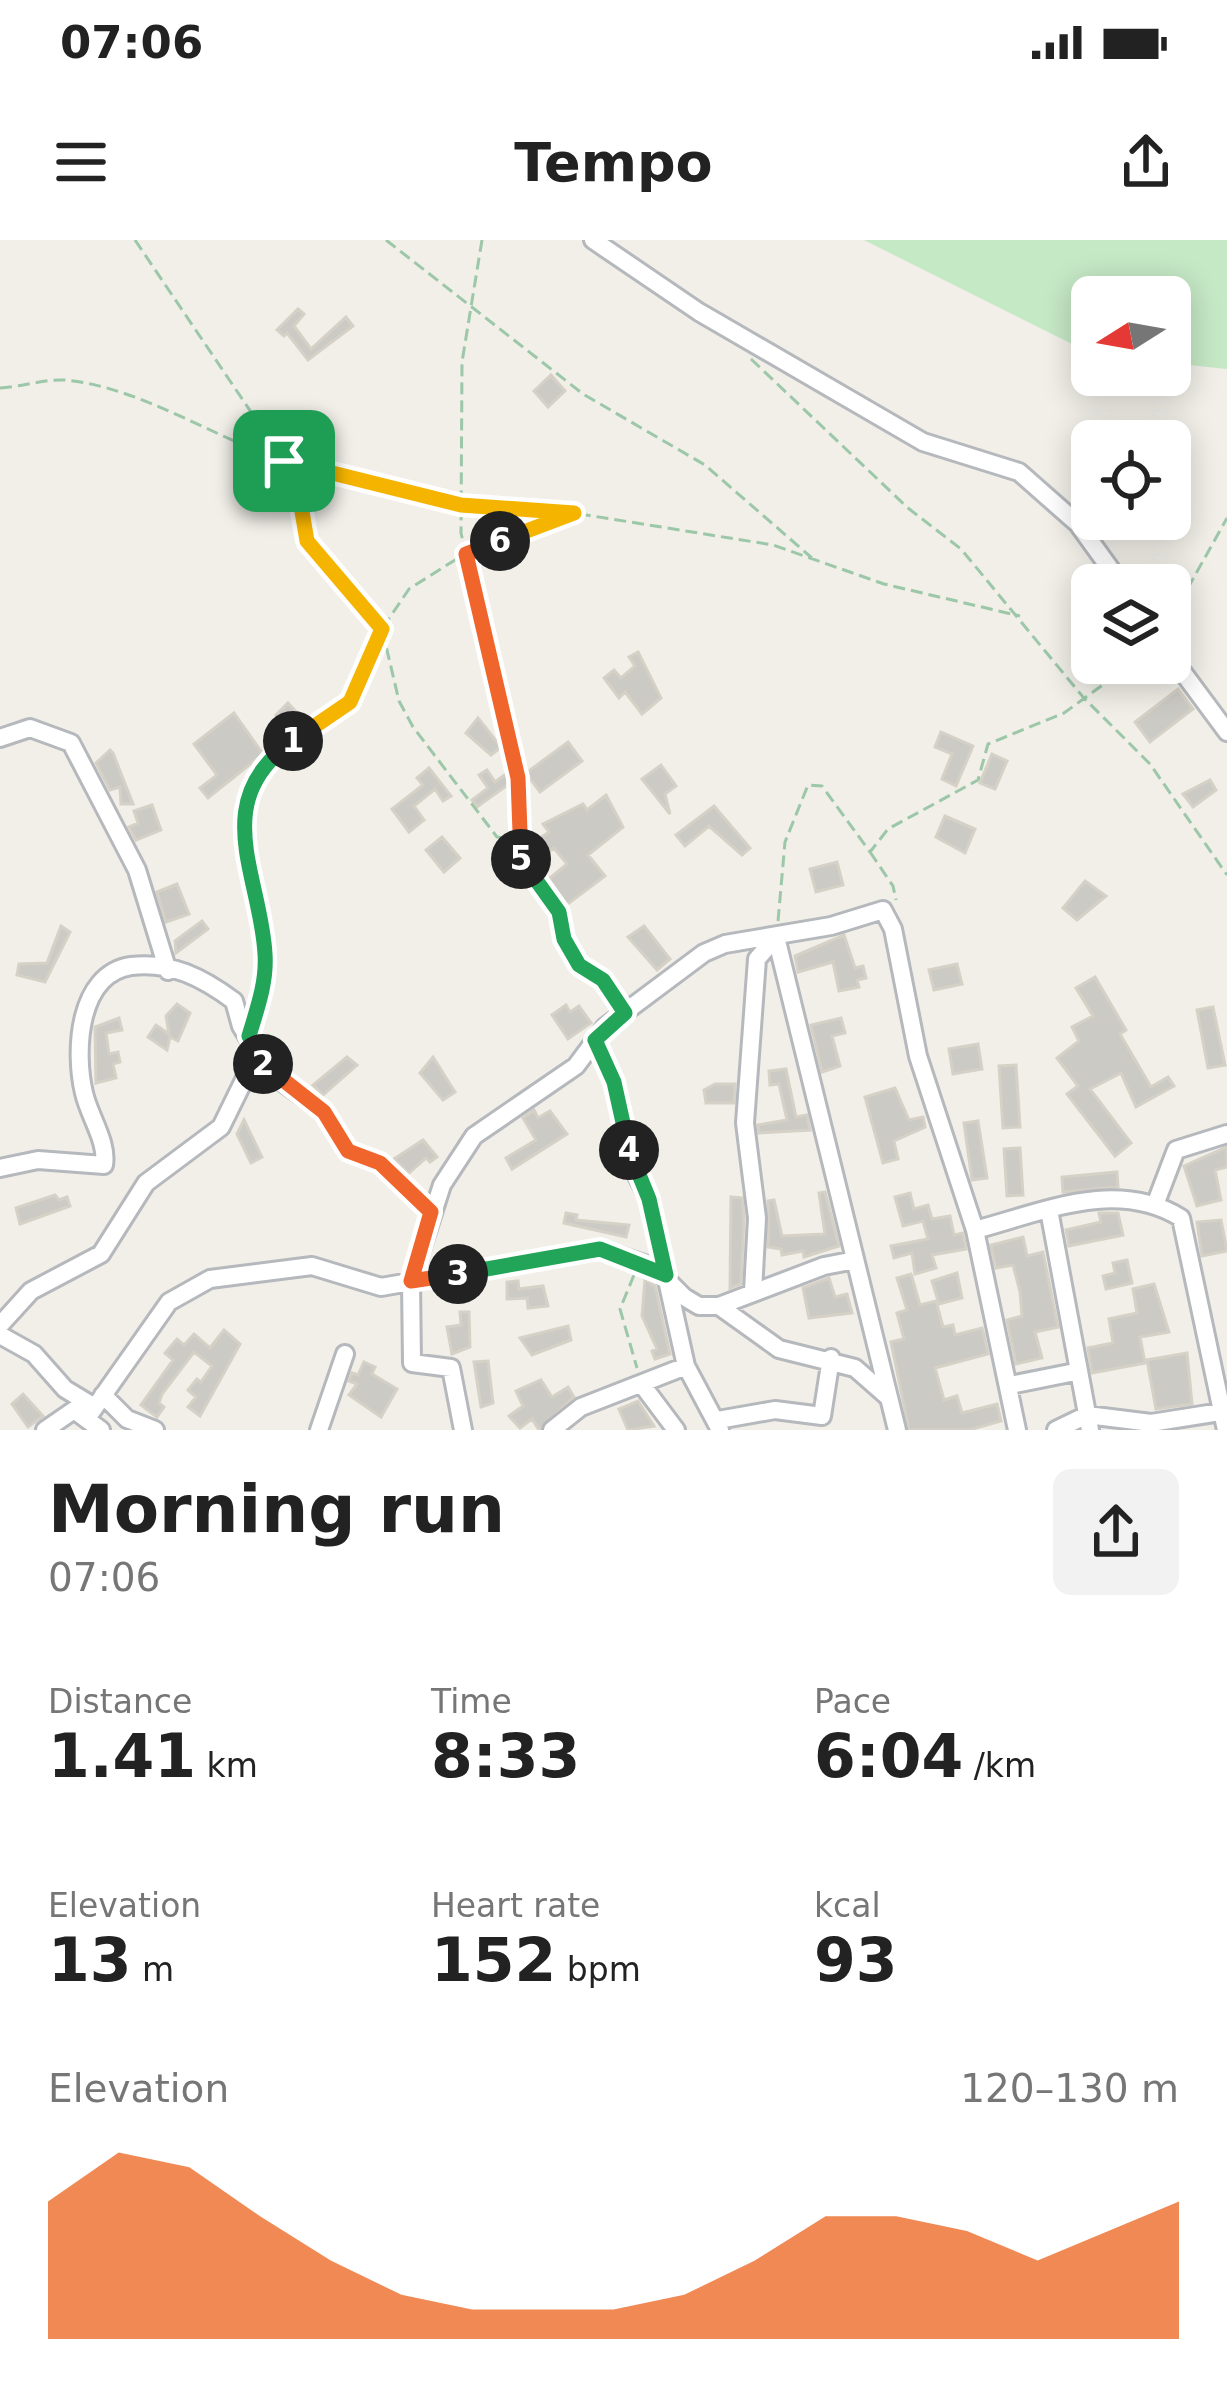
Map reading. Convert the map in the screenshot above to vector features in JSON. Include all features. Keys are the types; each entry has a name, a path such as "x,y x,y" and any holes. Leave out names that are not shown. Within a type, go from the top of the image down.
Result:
{"street":[{"path":"593,240 699,312 923,442 1019,472 1078,524 1107,564"},
{"path":"1191,684 1227,732"},
{"path":"0,738 30,728 71,743 137,870 168,971"},
{"path":"463,1430 451,1368 412,1363 411,1281 431,1212 460,1149 508,1110 576,1066 595,1040 625,1013 704,953 725,944 776,937 883,910 893,929 918,1056 976,1230 1017,1430"},
{"path":"776,937 897,1430"},
{"path":"753,1291 757,1218 745,1123 757,958 776,937"},
{"path":"0,1168 38,1160 105,1163 83,1088 87,1002 100,981 119,969 184,968 234,1001 263,1063 276,1079 324,1112 348,1151 380,1163 431,1212"},
{"path":"595,1040 614,1082 686,1366 719,1425 775,1410 822,1416 831,1358"},
{"path":"0,1325 31,1291 100,1254 146,1183 221,1127 247,1074 263,1063"},
{"path":"1155,1205 1176,1150 1227,1134"},
{"path":"976,1230 1111,1196 1155,1205 1181,1218 1188,1233 1200,1325 1225,1417 1088,1423 1056,1430"},
{"path":"1049,1210 1075,1372 1088,1423"},
{"path":"96,1412 169,1303 210,1280 312,1266 372,1287 600,1249 666,1275 699,1306 719,1306 855,1260"},
{"path":"719,1306 779,1349 831,1358 867,1376 889,1397"},
{"path":"0,1335 34,1354 54,1379 96,1412"},
{"path":"319,1430 345,1354"},
{"path":"552,1430 581,1407 643,1387 686,1366"},
{"path":"1010,1385 1075,1372"},
{"path":"643,1387 676,1430"},
{"path":"45,1430 70,1411 96,1412 155,1430"}],"path":[{"path":"135,240 284,461 298,488 307,541 382,629 399,701 413,727 497,837 520,840"},
{"path":"386,240 583,394 705,465 813,559"},
{"path":"482,240 462,362 461,505 466,554 518,778 521,865 559,912 564,939 579,965 603,980 625,1013"},
{"path":"752,360 908,508 961,549 1083,697 1150,764 1227,875"},
{"path":"0,388 63,380 225,433 284,461 461,505 574,513 731,537 884,584 1020,616"},
{"path":"249,1036 262,991 266,952 244,842 252,790 263,762 350,702 382,629 409,589 466,554 574,513"},
{"path":"1191,582 1227,518"},
{"path":"870,852 888,829 978,780 988,744 1064,713 1102,684"},
{"path":"776,937 785,842 808,785 822,786 893,886 895,908 883,910"},
{"path":"640,1261 620,1309 643,1387"}],"green space":[{"path":"864,240 1227,240 1227,369 1191,365 1191,276 1071,276 1071,344"}],"building":[{"path":"298,309 304,314 294,326 311,349 346,317 353,326 308,360 287,333 284,336 277,330"},
{"path":"551,375 565,391 548,407 534,391"},
{"path":"638,652 661,698 642,714 625,692 619,698 604,678 614,670 621,678 635,666 629,657"},
{"path":"1178,689 1193,709 1150,742 1135,722"},
{"path":"288,703 305,721 280,742 273,734 284,723 276,715"},
{"path":"234,713 263,754 208,798 200,788 217,775 194,744"},
{"path":"478,718 501,747 491,755 466,733"},
{"path":"941,732 973,746 956,786 942,779 952,754 935,747"},
{"path":"568,742 582,761 540,792 526,773"},
{"path":"110,750 133,804 121,804 120,787 110,790 96,763"},
{"path":"992,754 1007,761 995,789 980,783"},
{"path":"661,765 676,786 665,794 670,814 642,779"},
{"path":"429,768 451,796 443,801 435,789 414,806 424,820 409,832 392,809 423,785 417,778"},
{"path":"487,770 495,782 507,773 513,781 477,807 472,800 488,788 479,775"},
{"path":"1210,780 1216,790 1193,807 1183,794"},
{"path":"606,795 623,827 588,855 605,876 565,906 545,882 567,864 554,848 524,869 519,863 544,843 540,838 549,832 543,824 583,804 587,810"},
{"path":"152,805 161,830 136,840 129,827 138,823 134,811"},
{"path":"714,806 750,848 742,855 709,826 685,846 676,835"},
{"path":"945,816 975,829 965,853 936,837"},
{"path":"442,837 460,858 444,872 426,850"},
{"path":"837,862 843,885 816,892 810,869"},
{"path":"1085,881 1106,896 1077,920 1063,908"},
{"path":"177,884 189,914 166,922 157,892"},
{"path":"202,921 208,929 176,953 175,941"},
{"path":"61,926 70,932 45,982 17,975 19,964 47,963"},
{"path":"644,926 670,959 657,970 628,937"},
{"path":"844,935 855,968 863,966 866,978 857,980 859,987 839,991 833,962 798,972 795,956"},
{"path":"957,964 962,984 934,990 929,970"},
{"path":"1095,977 1151,1087 1168,1077 1174,1086 1136,1107 1121,1073 1090,1089 1131,1143 1115,1156 1067,1094 1078,1086 1057,1058 1079,1041 1072,1027 1093,1016 1076,988"},
{"path":"177,1004 190,1013 178,1041 170,1037 167,1050 148,1037 156,1025 169,1034 166,1016"},
{"path":"566,1005 570,1012 579,1006 591,1023 568,1039 552,1015"},
{"path":"1213,1007 1225,1065 1208,1068 1197,1010"},
{"path":"119,1018 122,1030 106,1033 109,1054 118,1052 120,1062 113,1064 116,1078 96,1083 95,1027"},
{"path":"841,1018 845,1033 832,1036 840,1066 822,1072 811,1025"},
{"path":"978,1044 982,1069 953,1074 949,1049"},
{"path":"347,1057 357,1065 323,1095 313,1085"},
{"path":"433,1057 455,1092 443,1100 420,1073"},
{"path":"1016,1065 1020,1127 1003,1128 999,1066"},
{"path":"786,1069 796,1117 807,1115 810,1130 759,1133 758,1125 787,1120 779,1084 770,1085 769,1071"},
{"path":"715,1084 735,1084 734,1103 706,1103 704,1090"},
{"path":"895,1088 909,1120 923,1117 925,1127 894,1141 898,1159 883,1163 865,1097"},
{"path":"534,1110 538,1118 550,1111 567,1134 512,1169 506,1158 536,1140 523,1118"},
{"path":"244,1120 262,1157 251,1163 237,1134"},
{"path":"978,1121 987,1178 972,1180 964,1123"},
{"path":"423,1140 437,1157 430,1162 426,1158 409,1173 394,1159"},
{"path":"1227,1147 1227,1167 1215,1170 1221,1200 1197,1206 1184,1166"},
{"path":"1020,1148 1023,1195 1007,1196 1004,1149"},
{"path":"1117,1172 1118,1187 1063,1192 1062,1177"},
{"path":"825,1192 839,1246 804,1257 803,1251 782,1255 781,1249 768,1247 768,1201 774,1200 782,1236 825,1234 819,1193"},
{"path":"910,1193 914,1209 928,1205 932,1219 950,1216 954,1235 963,1233 966,1249 932,1255 936,1268 915,1274 912,1253 894,1258 891,1246 928,1239 923,1221 903,1226 895,1197"},
{"path":"55,1195 59,1200 67,1197 70,1206 20,1224 16,1208"},
{"path":"731,1197 742,1198 744,1218 741,1284 730,1288"},
{"path":"566,1213 577,1215 576,1220 629,1225 626,1237 564,1223"},
{"path":"1099,1213 1118,1213 1123,1235 1069,1246 1066,1230 1101,1222"},
{"path":"1221,1220 1227,1251 1202,1256 1197,1222"},
{"path":"1023,1237 1027,1256 1043,1252 1058,1327 1035,1332 1042,1358 1016,1364 1007,1320 1022,1316 1020,1292 1013,1265 996,1268 991,1245"},
{"path":"1127,1260 1132,1283 1106,1289 1103,1276 1115,1273 1113,1263"},
{"path":"957,1273 962,1298 939,1304 932,1281"},
{"path":"911,1274 920,1305 936,1301 943,1327 953,1325 955,1335 982,1328 984,1335 988,1354 935,1368 944,1400 957,1396 962,1413 997,1404 1001,1421 969,1430 909,1430 891,1342 904,1339 897,1313 907,1310 897,1278"},
{"path":"829,1278 835,1297 847,1294 852,1313 809,1318 803,1288"},
{"path":"645,1279 655,1286 670,1354 655,1359 652,1351 657,1349 642,1316"},
{"path":"518,1281 519,1289 543,1286 548,1306 528,1308 527,1298 507,1299 507,1282"},
{"path":"1154,1284 1169,1332 1140,1337 1145,1363 1092,1373 1088,1348 1113,1343 1109,1319 1137,1313 1133,1289"},
{"path":"460,1312 469,1312 470,1347 452,1354 447,1327 461,1325"},
{"path":"568,1326 571,1340 532,1355 520,1338"},
{"path":"224,1330 240,1344 200,1416 188,1407 196,1397 188,1390 212,1366 194,1352 162,1394 159,1403 164,1407 157,1417 141,1405 173,1360 165,1353 177,1339 184,1345 194,1334 210,1348"},
{"path":"1187,1353 1192,1404 1156,1409 1147,1360"},
{"path":"488,1361 493,1403 481,1407 474,1362"},
{"path":"364,1362 375,1367 372,1374 397,1389 381,1417 349,1395 357,1384 349,1381 352,1373 358,1375"},
{"path":"541,1380 552,1397 568,1387 574,1397 539,1430 532,1419 520,1428 509,1416 523,1406 516,1391"},
{"path":"23,1394 43,1416 28,1427 12,1404"},
{"path":"638,1401 654,1426 628,1430 619,1409"}],"route":[{"path":"284,461 461,505 574,513 466,554 518,778 523,807 521,865 559,912 564,939 579,965 603,980 625,1013 595,1040 614,1082 633,1168 649,1199 666,1275 600,1249 554,1253 411,1281 431,1212 380,1163 348,1151 324,1112 269,1072 249,1036 262,991 266,952 244,842 252,790 263,762 350,702 382,629 307,541 298,488 284,461"}]}
